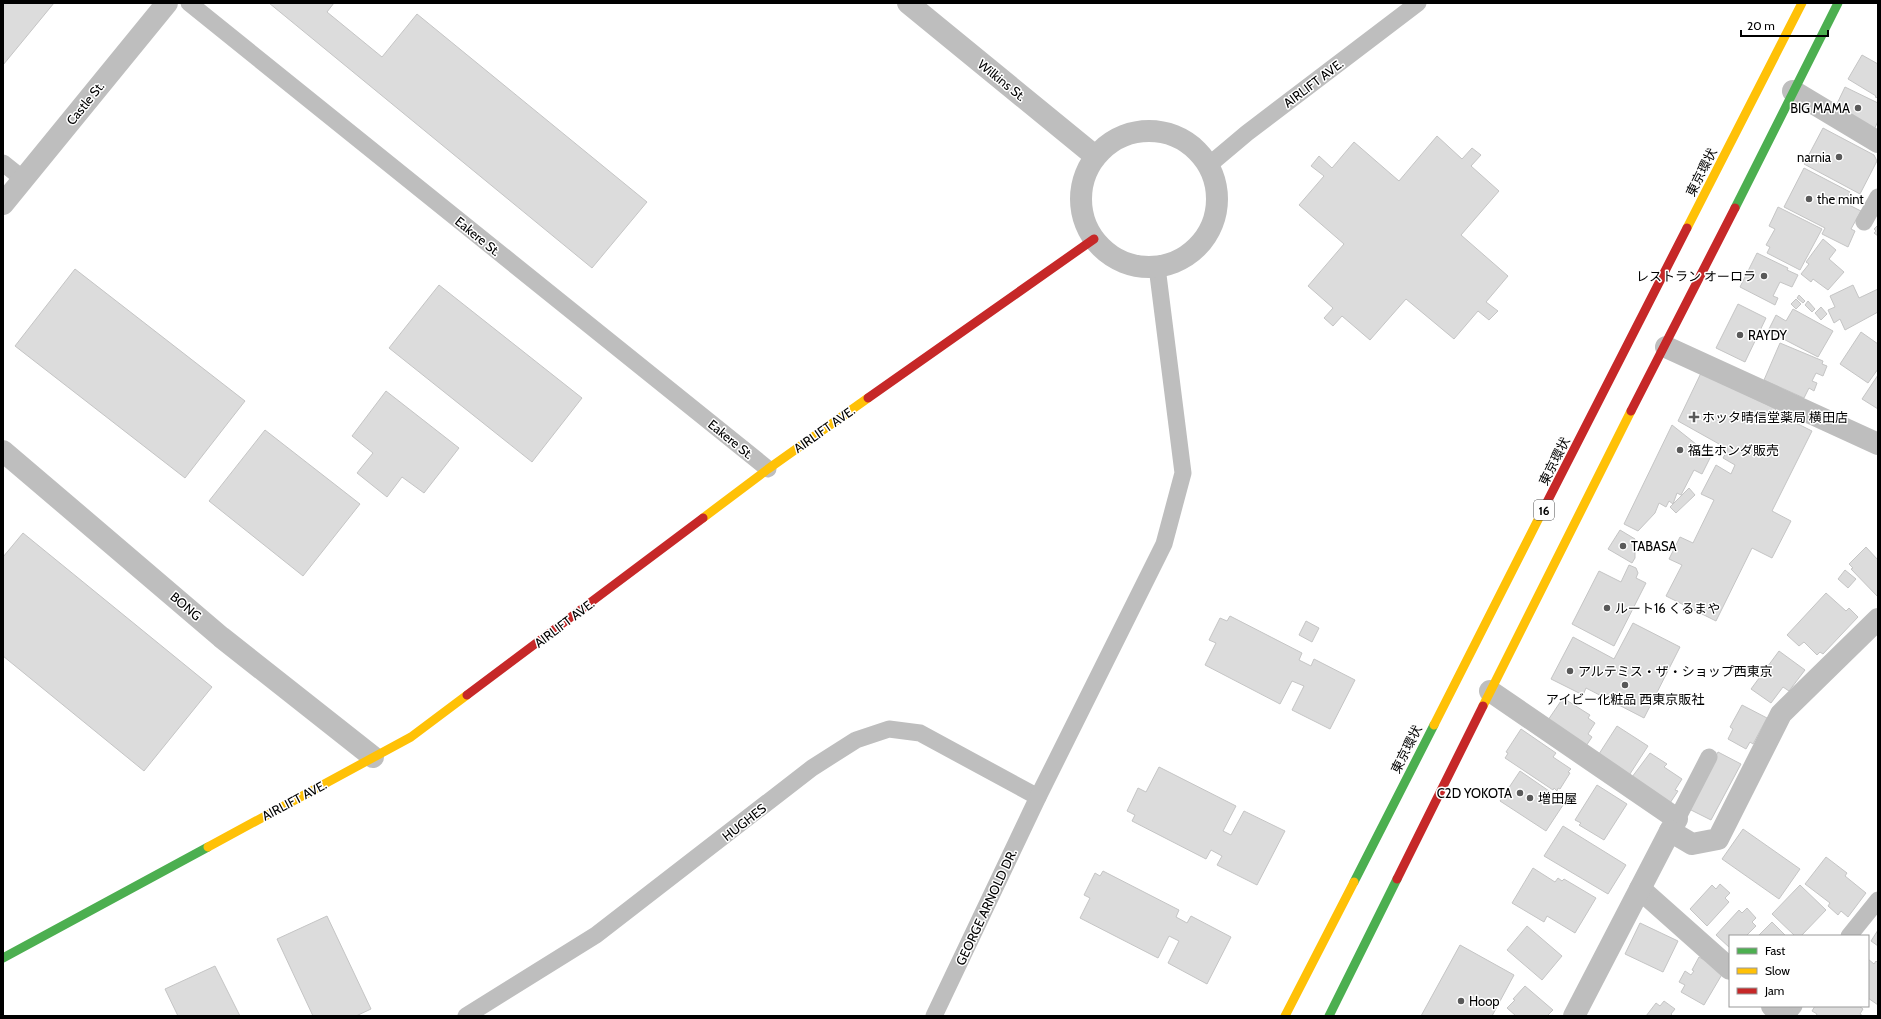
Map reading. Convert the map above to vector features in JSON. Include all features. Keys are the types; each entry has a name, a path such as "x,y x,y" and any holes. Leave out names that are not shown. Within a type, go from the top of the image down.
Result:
{"main road":[{"name":"東京環状","path":"1285,1016 1802,3"},
{"path":"1329,1016 1490,691 1666,347 1792,91 1838,3"},
{"name":"AIRLIFT AVE.","path":"3,958 412,737 768,469 1094,239"}],"street":[{"name":"Castle St.","path":"3,204 167,3"},
{"name":"Wilkins St.","path":"908,3 1095,156"},
{"path":"1792,91 1878,142"},
{"path":"1154,130 1176,136 1195,148 1209,165 1216,181 1218,198 1216,214 1210,231 1201,244 1188,256 1173,263 1157,267 1139,267 1121,262 1106,252 1094,239 1085,223 1081,206 1081,188 1086,172 1095,156 1111,141 1132,132 1154,130"},
{"path":"1666,347 1878,444"},
{"name":"BONG","path":"3,451 221,637 373,757"},
{"path":"1490,691 1674,825 1692,844 1718,839 1781,714 1878,619"},
{"path":"1574,1016 1674,825"},
{"path":"1640,889 1729,968"},
{"path":"1773,1007 1783,1016"}],"lane":[{"name":"Eakere St.","path":"188,3 768,469"},
{"name":"AIRLIFT AVE.","path":"1209,165 1247,133 1418,3"},
{"path":"3,163 23,179"},
{"path":"1864,222 1878,197"},
{"name":"GEORGE ARNOLD DR.","path":"934,1016 1038,797 1164,544 1183,472 1157,267"},
{"name":"HUGHES","path":"466,1016 596,934 812,768 856,740 889,729 920,733 1038,797"},
{"path":"1674,825 1709,757"},
{"path":"1850,935 1878,900"},
{"path":"1786,1016 1793,1007"}],"building":[{"path":"3,3 54,3 3,65"},
{"path":"269,3 334,3 327,12 382,57 417,14 647,202 592,268"},
{"path":"1862,55 1878,64 1878,98 1848,79"},
{"path":"1845,87 1878,103 1878,121 1874,130 1834,110"},
{"path":"1823,128 1874,155 1877,161 1860,194 1804,164"},
{"path":"1437,136 1462,159 1472,148 1481,155 1471,166 1499,191 1461,235 1508,276 1486,302 1498,311 1489,320 1478,311 1454,339 1406,299 1370,340 1342,316 1333,326 1324,318 1333,308 1308,286 1344,244 1299,205 1324,176 1311,166 1319,156 1332,168 1354,142 1399,181"},
{"path":"1804,168 1850,192 1845,203 1861,211 1851,229 1855,231 1848,247 1822,234 1825,228 1784,207"},
{"path":"1778,207 1822,229 1800,270 1767,253 1770,247 1766,245 1775,229 1769,226"},
{"path":"1878,225 1878,236 1874,233 1876,231 1874,229"},
{"path":"1823,239 1836,250 1829,259 1844,272 1828,290 1813,279 1811,282 1801,274 1809,264 1806,262"},
{"path":"1757,253 1788,268 1787,270 1798,275 1792,287 1780,282 1773,296 1778,298 1775,305 1740,287"},
{"path":"75,269 245,401 185,478 15,346"},
{"path":"439,285 582,398 532,462 389,348"},
{"path":"1853,285 1859,298 1878,289 1878,312 1845,330 1840,319 1834,323 1828,310 1835,307 1830,296"},
{"path":"1799,295 1805,301 1803,303 1797,298"},
{"path":"1796,299 1801,304 1796,309 1791,304"},
{"path":"1808,301 1815,309 1812,312 1805,305"},
{"path":"1738,304 1766,318 1745,362 1716,348"},
{"path":"1821,307 1827,314 1821,320 1815,313"},
{"path":"1793,309 1833,331 1818,357 1768,331 1776,315 1786,321"},
{"path":"1861,332 1878,344 1878,369 1868,383 1840,364"},
{"path":"1780,343 1823,361 1822,364 1827,366 1823,376 1816,373 1812,381 1817,383 1814,391 1809,388 1804,398 1764,380"},
{"path":"1701,373 1776,409 1774,412 1812,431 1772,511 1791,521 1772,558 1752,548 1716,621 1666,596 1682,565 1669,559 1680,537 1693,543 1714,500 1701,494 1716,465 1731,474 1735,465 1723,458 1728,449 1678,421"},
{"path":"1878,375 1878,409 1862,399"},
{"path":"386,391 459,448 424,493 402,477 387,497 357,473 373,453 352,436"},
{"path":"1672,425 1711,456 1702,474 1694,470 1681,495 1677,493 1673,504 1669,501 1666,507 1659,503 1655,513 1638,531 1624,524"},
{"path":"265,430 360,504 303,576 209,501"},
{"path":"1689,488 1695,495 1676,513 1670,507"},
{"path":"1620,530 1635,539 1635,558 1632,563 1608,549"},
{"path":"23,533 212,687 144,771 3,656 3,557"},
{"path":"1866,547 1878,560 1878,597 1851,569 1853,568 1849,564"},
{"path":"1629,565 1636,568 1638,573 1636,578 1646,583 1614,646 1572,624 1599,571 1621,582"},
{"path":"1845,570 1856,579 1848,588 1838,579"},
{"path":"1826,593 1846,611 1849,608 1858,617 1823,654 1820,652 1817,655 1804,642 1799,646 1787,635"},
{"path":"1230,616 1302,653 1299,660 1311,666 1314,659 1355,680 1330,729 1292,710 1304,686 1292,681 1280,704 1205,665 1216,643 1209,640 1220,618 1227,621"},
{"path":"1306,621 1319,628 1312,642 1299,635"},
{"path":"1633,623 1680,647 1644,718 1586,688 1583,695 1551,679 1573,637 1614,659"},
{"path":"1779,651 1805,670 1789,691 1783,687 1771,703 1751,689"},
{"path":"1563,698 1590,715 1588,718 1595,723 1588,734 1592,737 1584,749 1546,723"},
{"path":"1742,705 1767,718 1753,744 1750,742 1746,749 1728,739 1733,729 1730,727"},
{"path":"1617,726 1648,746 1628,777 1597,757"},
{"path":"1521,729 1556,753 1553,757 1571,769 1560,789 1558,788 1557,791 1554,788 1553,790 1505,758 1508,753 1506,752"},
{"path":"1718,752 1741,764 1711,820 1689,809"},
{"path":"1650,753 1667,764 1664,767 1682,779 1675,790 1678,791 1668,806 1632,777"},
{"path":"1159,767 1236,806 1223,831 1231,835 1244,811 1285,831 1257,885 1217,865 1222,856 1211,850 1206,859 1132,821 1135,815 1127,811 1138,788 1146,792"},
{"path":"1520,771 1565,802 1546,831 1500,801"},
{"path":"1597,785 1627,804 1604,840 1579,825 1581,823 1575,820"},
{"path":"1563,826 1626,865 1608,894 1544,856"},
{"path":"1743,829 1800,869 1779,899 1722,859"},
{"path":"1826,857 1847,873 1845,876 1866,893 1848,917 1841,911 1838,915 1828,906 1830,903 1805,884"},
{"path":"1533,868 1555,882 1558,878 1562,881 1564,879 1596,898 1575,933 1547,916 1544,922 1512,903"},
{"path":"1103,871 1179,910 1176,917 1187,923 1191,916 1231,937 1207,984 1168,963 1179,941 1169,936 1158,958 1080,918 1090,898 1084,895 1095,873 1100,876"},
{"path":"1720,884 1730,893 1725,898 1729,902 1707,926 1690,909 1712,885 1716,889"},
{"path":"1800,885 1826,910 1802,935 1794,935 1772,914"},
{"path":"1747,908 1756,918 1752,922 1756,926 1747,935 1729,935 1729,947 1716,935 1739,910 1742,913"},
{"path":"327,916 371,1009 356,1016 313,1016 277,939"},
{"path":"1772,922 1785,935 1759,935"},
{"path":"1640,923 1678,941 1663,972 1625,954"},
{"path":"1527,926 1562,956 1542,980 1507,950"},
{"path":"1878,930 1878,946 1871,941"},
{"path":"1460,945 1514,975 1492,1016 1421,1016"},
{"path":"1699,957 1724,971 1704,1005 1681,992 1685,985 1679,982 1685,971 1691,975"},
{"path":"1869,960 1874,964 1876,961 1878,963 1878,1005 1869,999"},
{"path":"215,966 240,1016 178,1016 165,989"},
{"path":"1525,986 1553,1010 1547,1016 1516,1016 1507,1008"},
{"path":"1664,1001 1675,1009 1671,1014 1673,1016 1646,1016 1656,1003 1660,1006"},
{"path":"1814,1007 1860,1007 1863,1009 1860,1014 1863,1016 1816,1016 1817,1014 1812,1011"}],"traffic: fast":[{"path":"1735,208 1838,3"},
{"path":"1354,882 1434,725"},
{"path":"3,958 208,847"},
{"path":"1329,1016 1397,879"}],"traffic: slow":[{"path":"1687,228 1802,3"},
{"path":"703,518 768,469 868,398"},
{"path":"1483,706 1631,411"},
{"path":"1434,725 1545,506"},
{"path":"208,847 411,737 467,695"},
{"path":"1285,1016 1354,882"}],"traffic: jam":[{"path":"1631,411 1735,208"},
{"path":"1545,506 1687,228"},
{"path":"868,398 1094,239"},
{"path":"467,695 703,518"},
{"path":"1397,879 1483,706"}],"place":[{"name":"BIG MAMA","path":"1858,108"},
{"name":"narnia","path":"1839,157"},
{"name":"the mint","path":"1809,199"},
{"name":"レストラン オーロラ","path":"1764,276"},
{"name":"RAYDY","path":"1740,335"},
{"name":"ホッタ晴信堂薬局 横田店","path":"1694,417"},
{"name":"福生ホンダ販売","path":"1680,450"},
{"name":"TABASA","path":"1623,546"},
{"name":"ルート16 くるまや","path":"1607,608"},
{"name":"アルテミス・ザ・ショップ西東京","path":"1570,671"},
{"name":"アイビー化粧品 西東京販社","path":"1625,685"},
{"name":"C2D YOKOTA","path":"1520,793"},
{"name":"増田屋","path":"1530,798"},
{"name":"Hoop","path":"1461,1001"}]}
